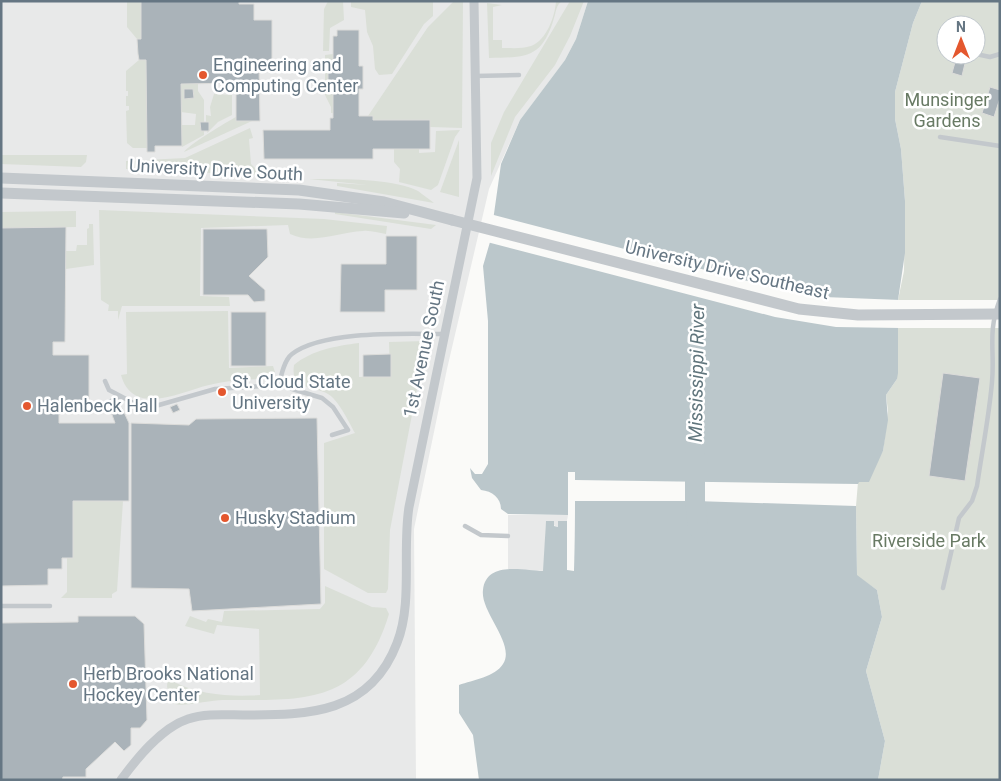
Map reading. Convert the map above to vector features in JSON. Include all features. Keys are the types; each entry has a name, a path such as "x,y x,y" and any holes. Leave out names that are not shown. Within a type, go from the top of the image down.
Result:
{"street":[{"name":"1st Avenue South","path":"121,780 160,737 186,720 214,715 294,715 316,712 335,706 361,691 383,668 400,634 404,614 407,521 417,460 477,178 474,1"},
{"name":"University Drive South","path":"1,178 299,190 384,202 452,220"},
{"name":"University Drive South","path":"1,193 299,204 426,214"},
{"name":"University Drive Southeast","path":"452,220 799,308 858,315 1000,314"}],"lane":[{"path":"986,56 1000,54"},
{"path":"475,76 519,75"},
{"path":"940,137 1000,146"},
{"path":"943,588 959,518 972,501 977,486 992,381 990,341 992,318 1000,299"},
{"path":"278,385 283,369 291,354 322,341 363,334 444,334"},
{"path":"105,381 109,390 145,409 215,389 278,385 322,398 333,407 348,430 332,435"},
{"path":"59,412 90,410 120,397"},
{"path":"465,526 481,535 508,536"},
{"path":"1,606 50,606"}],"shaded area":[{"name":"St. Cloud State University","path":"1,1 588,1 576,39 565,60 520,120 489,189 447,369 414,529 416,780 1,780"},
{"path":"508,515 568,515 567,521 559,521 558,527 546,522 544,571 508,569"}],"green space":[{"path":"127,1 141,1 141,39 137,39 127,27"},
{"path":"328,1 343,1 344,20 330,28 329,51 323,51 324,9"},
{"path":"351,1 433,2 433,16 424,24 392,74 379,75 375,69 373,46 367,32 365,10 351,7"},
{"path":"454,1 463,1 462,128 430,127 430,120 373,120 368,116 428,27"},
{"path":"556,1 562,1 557,7 544,41 538,48 523,56 489,58 487,3 502,5 493,7 493,40 502,40 502,48 524,48 542,39 552,20"},
{"path":"570,1 584,1 570,36 555,65 515,117 491,176 491,143 504,112"},
{"name":"Munsinger Gardens","path":"922,1 1000,1 1000,300 898,300 904,271 905,201 901,149 895,119 895,92 913,23"},
{"path":"333,54 333,113 331,113 331,107 325,95 325,55"},
{"path":"139,60 146,60 147,148 133,148 127,143 126,111 129,110 129,106 126,106 128,91 126,91 126,71"},
{"path":"198,83 198,91 204,100 204,123 200,122 204,135 182,147 181,125 195,125 196,114 181,112 181,84"},
{"path":"214,94 232,95 232,115 218,122 207,133 209,123 206,123 206,115 211,116 210,107"},
{"path":"236,117 236,121 252,121 184,152 200,139"},
{"path":"250,128 253,138 249,139 251,164 258,171 258,175 126,169 126,161 185,158"},
{"path":"460,130 455,137 438,185 431,190 399,182 400,169 394,162 394,149 419,149 419,153 435,152 436,131"},
{"path":"459,140 459,197 440,192"},
{"path":"1,155 87,155 86,162 81,167 1,164"},
{"path":"309,179 380,181 418,191 434,203 337,186 337,183 368,185"},
{"path":"99,210 324,219 387,226 386,234 366,231 317,238 299,237 290,234 288,225 201,228 200,296 229,297 230,306 122,306 118,320 118,311 108,311 109,305 101,300"},
{"path":"76,211 76,227 1,228 1,212"},
{"path":"335,212 436,225 431,229 335,214"},
{"path":"89,224 93,224 94,265 66,269 66,251 76,251 77,245 87,245 87,229"},
{"path":"228,311 229,368 273,366 275,372 268,379 224,382 172,396 147,399 136,396 127,388 121,375 127,374 126,312"},
{"name":"Riverside Park","path":"897,328 1000,328 1000,780 878,780 885,741 866,671 882,617 877,590 857,576 856,506 858,482 869,477 883,451 888,411 886,395 897,379"},
{"path":"426,341 390,530 388,589 386,593 368,593 324,569 324,443 355,433 332,397 322,391 299,383 294,373 294,365 316,352 359,343 359,377 390,376 389,342"},
{"path":"73,501 123,501 117,591 112,594 112,598 61,598 67,592 67,558 73,558"},
{"path":"325,586 372,607 386,608 389,614 377,644 363,666 346,682 326,692 304,697 280,700 223,700 184,705 175,704 167,687 168,673 171,672 175,675 174,682 194,690 239,696 260,695 259,629 217,625 214,634 185,626 190,616 206,622 208,619 222,622 224,611 320,609 325,603"}],"water":[{"path":"588,1 922,1 913,23 895,92 895,119 901,149 905,201 905,253 898,300 898,373 897,379 886,395 888,420 883,451 869,482 859,482 858,484 575,480 575,472 568,472 568,515 508,514 501,509 501,505 495,496 481,490 472,478 470,468 475,474 482,474 488,464 488,321 483,266 490,242 501,164 520,120 565,60 576,39"},
{"path":"575,501 695,501 856,506 857,575 877,590 882,617 866,671 885,741 878,780 479,780 473,735 459,713 459,685 483,678 495,672 503,664 506,656 502,638 484,599 483,590 486,581 498,571 507,569 543,571 546,521 554,521 554,526 558,527 558,521 567,521 567,570 574,570"}],"pier":[{"path":"490,214 790,292 824,297 900,300 900,328 836,327 775,317 487,242"},
{"path":"575,498 574,571 567,570 567,519 570,521 570,568 572,568 572,501"}],"building":[{"name":"Engineering and Computing Center","path":"141,1 239,1 239,4 254,4 254,20 272,20 272,67 259,67 260,121 236,121 236,83 181,84 182,146 155,146 155,152 147,152 146,60 139,60 137,39 141,39"},
{"path":"337,30 359,30 359,66 363,66 363,89 359,89 359,116 373,116 373,120 430,120 430,149 373,149 373,159 264,159 263,130 330,130 330,118 333,118 333,89 328,89 328,67 333,67 333,36 337,36"},
{"path":"954,65 965,65 962,76 952,73"},
{"path":"990,87 1000,90 1000,98 994,117 982,113"},
{"path":"184,89 193,89 194,98 184,99"},
{"path":"200,122 209,122 209,131 201,131"},
{"name":"Halenbeck Hall","path":"66,227 65,342 53,342 53,355 89,355 89,404 53,404 53,412 59,412 59,423 115,423 111,412 122,408 129,423 129,501 73,501 73,558 62,558 62,569 48,569 48,585 1,586 1,228"},
{"path":"203,229 267,229 268,257 249,276 265,290 265,301 254,302 248,295 203,295"},
{"path":"386,236 417,236 417,290 385,290 385,312 340,312 341,264 386,264"},
{"path":"231,312 266,312 266,366 231,366"},
{"path":"391,354 391,377 363,377 363,355"},
{"path":"943,373 980,378 965,481 929,476"},
{"path":"177,404 180,410 173,413 170,407"},
{"name":"Husky Stadium","path":"317,418 321,604 192,611 189,589 131,588 131,423 189,425 196,419"},
{"name":"Herb Brooks National Hockey Center","path":"78,616 135,616 144,624 147,720 140,728 131,728 131,745 124,751 115,742 86,769 86,777 63,777 62,780 1,780 1,623 78,622"}],"waterway":[{"name":"Mississippi River","path":"695,455 695,501 698,528"}],"place":[{"name":"Engineering and Computing Center","path":"203,75"},
{"name":"St. Cloud State University","path":"222,392"},
{"name":"Halenbeck Hall","path":"27,406"},
{"name":"Husky Stadium","path":"225,518"},
{"name":"Herb Brooks National Hockey Center","path":"73,684"}]}
